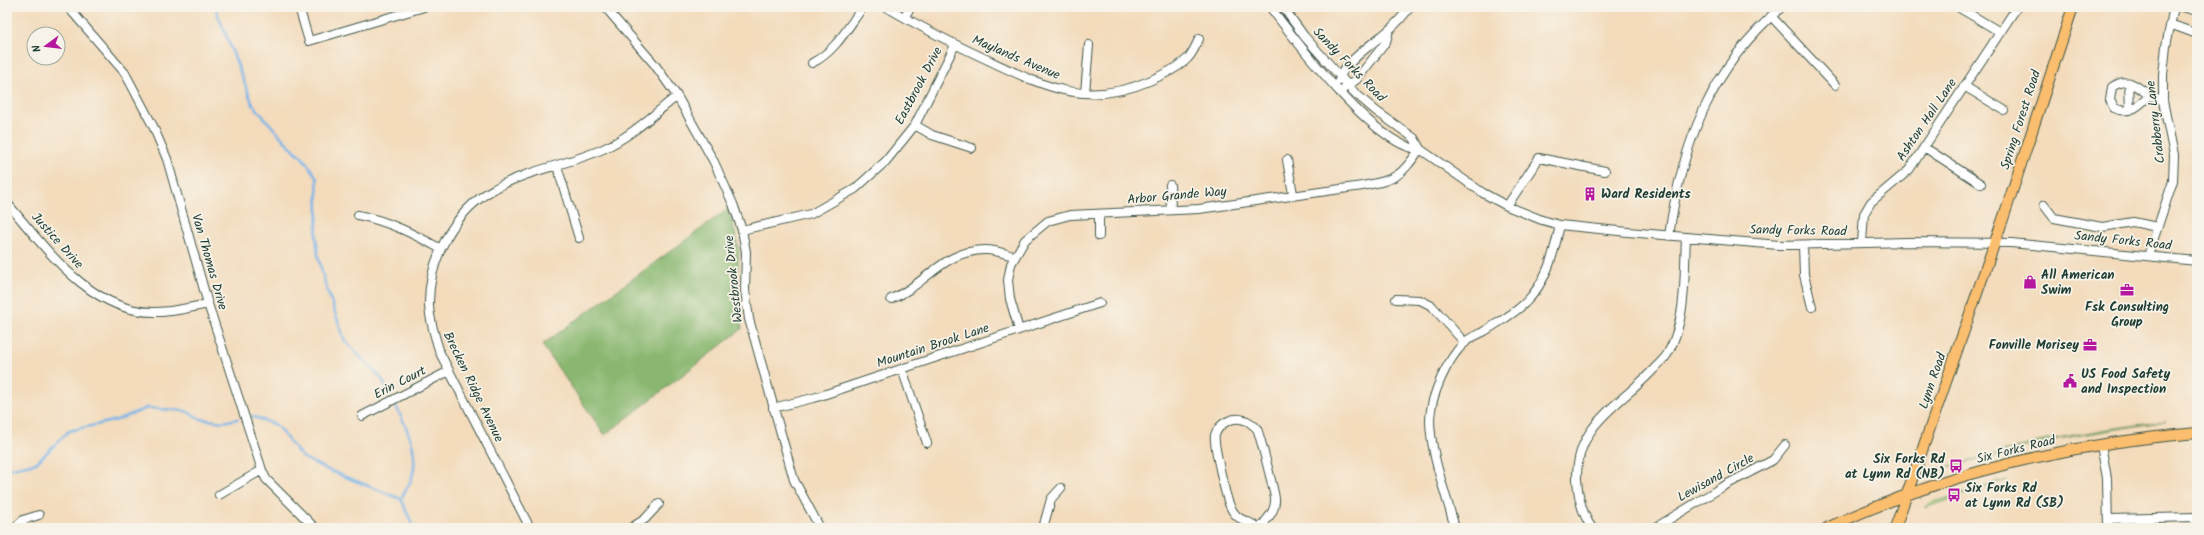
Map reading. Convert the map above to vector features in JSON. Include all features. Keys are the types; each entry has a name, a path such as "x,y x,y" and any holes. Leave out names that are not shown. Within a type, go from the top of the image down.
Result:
{"main road":[{"name":"Spring Forest Road","path":"1995,242 2072,7"},
{"name":"Lynn Road","path":"1895,528 1995,242"},
{"name":"Six Forks Road","path":"1827,528 1907,495 2016,462 2101,445 2197,433"}],"street":[{"name":"Van Thomas Drive","path":"68,7 125,73 153,126 167,159 208,304 262,470 266,479 315,528"},
{"path":"299,7 309,41 424,7"},
{"name":"Westbrook Drive","path":"605,7 655,65 677,96 714,162 742,230 746,252 745,290 749,319 773,408 794,480 820,528"},
{"path":"812,62 824,57 832,49 863,7"},
{"name":"Maylands Avenue","path":"886,7 955,45 1042,85 1085,94 1106,93 1130,89 1168,73 1189,58 1199,39"},
{"path":"904,17 911,7"},
{"name":"Sandy Forks Road","path":"1270,7 1312,61 1338,90 1373,123 1391,136 1410,149 1420,149"},
{"name":"Sandy Forks Road","path":"1283,7 1304,36 1339,76 1376,111 1414,138 1420,149 1483,193 1507,206 1542,220 1560,225 1751,243 1803,245 1995,242 2197,261"},
{"path":"1389,30 1386,42 1349,86 1338,90 1339,76 1377,38 1389,30 1410,7"},
{"path":"1669,236 1688,151 1706,101 1737,52 1771,16 1782,7"},
{"path":"1958,7 2000,32"},
{"name":"Ashton Hall Lane","path":"1862,243 1864,214 1871,202 1909,170 2017,7"},
{"name":"Crabberry Lane","path":"2148,256 2173,181 2174,154 2163,101 2163,75 2170,24 2174,7"},
{"path":"2182,7 2197,12"},
{"path":"1771,16 1835,84"},
{"path":"2170,24 2197,34"},
{"name":"Eastbrook Drive","path":"742,230 811,214 855,189 886,161 915,126 955,45"},
{"path":"1085,94 1090,45"},
{"path":"2129,83 2130,110"},
{"path":"2150,95 2139,106 2130,110 2114,108 2110,100 2112,87 2117,84 2135,83 2150,95 2163,101"},
{"path":"1964,86 2004,110"},
{"name":"Brecken Ridge Avenue","path":"530,528 449,371 433,330 429,305 432,278 441,249 457,222 466,212 493,189 511,180 557,166 618,141 677,96"},
{"path":"915,126 932,135 972,148"},
{"path":"1924,147 1981,184"},
{"name":"Arbor Grande Way","path":"1019,330 1010,299 1008,280 1014,256 1025,240 1036,229 1048,221 1070,215 1199,209 1386,181 1402,173 1420,149"},
{"path":"1507,206 1539,158 1605,171"},
{"path":"1287,160 1293,194"},
{"path":"557,166 579,238"},
{"path":"1170,185 1171,210"},
{"name":"Justice Drive","path":"7,203 71,276 87,288 111,301 131,309 157,312 208,304"},
{"path":"2044,205 2054,218 2102,227 2133,222 2157,227"},
{"path":"1098,214 1100,236"},
{"path":"358,215 378,219 407,230 441,249"},
{"path":"1455,528 1431,437 1430,417 1435,392 1445,370 1465,343 1505,319 1525,303 1540,285 1552,260 1560,225"},
{"path":"1592,528 1585,518 1578,492 1577,466 1583,444 1599,418 1641,382 1668,354 1681,320 1686,237"},
{"path":"1803,245 1804,275 1812,307"},
{"path":"891,299 916,286 936,266 965,252 986,249 1014,256"},
{"path":"1396,299 1420,300 1432,306 1465,343"},
{"name":"Mountain Brook Lane","path":"773,408 817,397 1100,303"},
{"path":"902,369 927,444"},
{"name":"Erin Court","path":"362,416 449,371"},
{"path":"1257,528 1254,524 1237,518 1229,505 1215,448 1215,435 1222,424 1232,419 1245,420 1256,428 1275,499 1273,512 1260,528"},
{"name":"Lewisand Circle","path":"1655,528 1722,487 1773,460 1785,445"},
{"path":"2101,445 2107,478 2108,528"},
{"path":"219,495 262,470"},
{"path":"1043,528 1051,499 1061,488"},
{"path":"631,528 645,519 659,504"},
{"path":"15,528 23,520 39,515"},
{"path":"2109,519 2197,517"}],"green space":[{"path":"728,209 736,235 739,253 737,282 742,329 605,435 542,345"},
{"path":"2166,421 2058,439 1939,469 2046,440"},
{"path":"2007,480 1930,506 1925,508 1930,503"}],"waterway":[{"path":"215,7 253,105 284,140 304,159 317,178 318,211 316,235 318,256 326,287 345,341 381,378 390,394"},
{"path":"396,406 408,432 414,459 414,468 411,480 401,499"},
{"path":"7,469 36,463 69,431 117,420 147,408 186,411 201,419 223,422 238,419"},
{"path":"252,416 276,425 302,457 328,470 401,499 414,528"}],"place":[{"name":"Ward Residents","path":"1590,194"},
{"name":"All American Swim","path":"2030,282"},
{"name":"Fsk Consulting Group","path":"2127,290"},
{"name":"Fonville Morisey","path":"2090,345"},
{"name":"US Food Safety and Inspection","path":"2070,381"},
{"name":"Six Forks Rd at Lynn Rd (NB)","path":"1956,466"},
{"name":"Six Forks Rd at Lynn Rd (SB)","path":"1954,495"}]}
